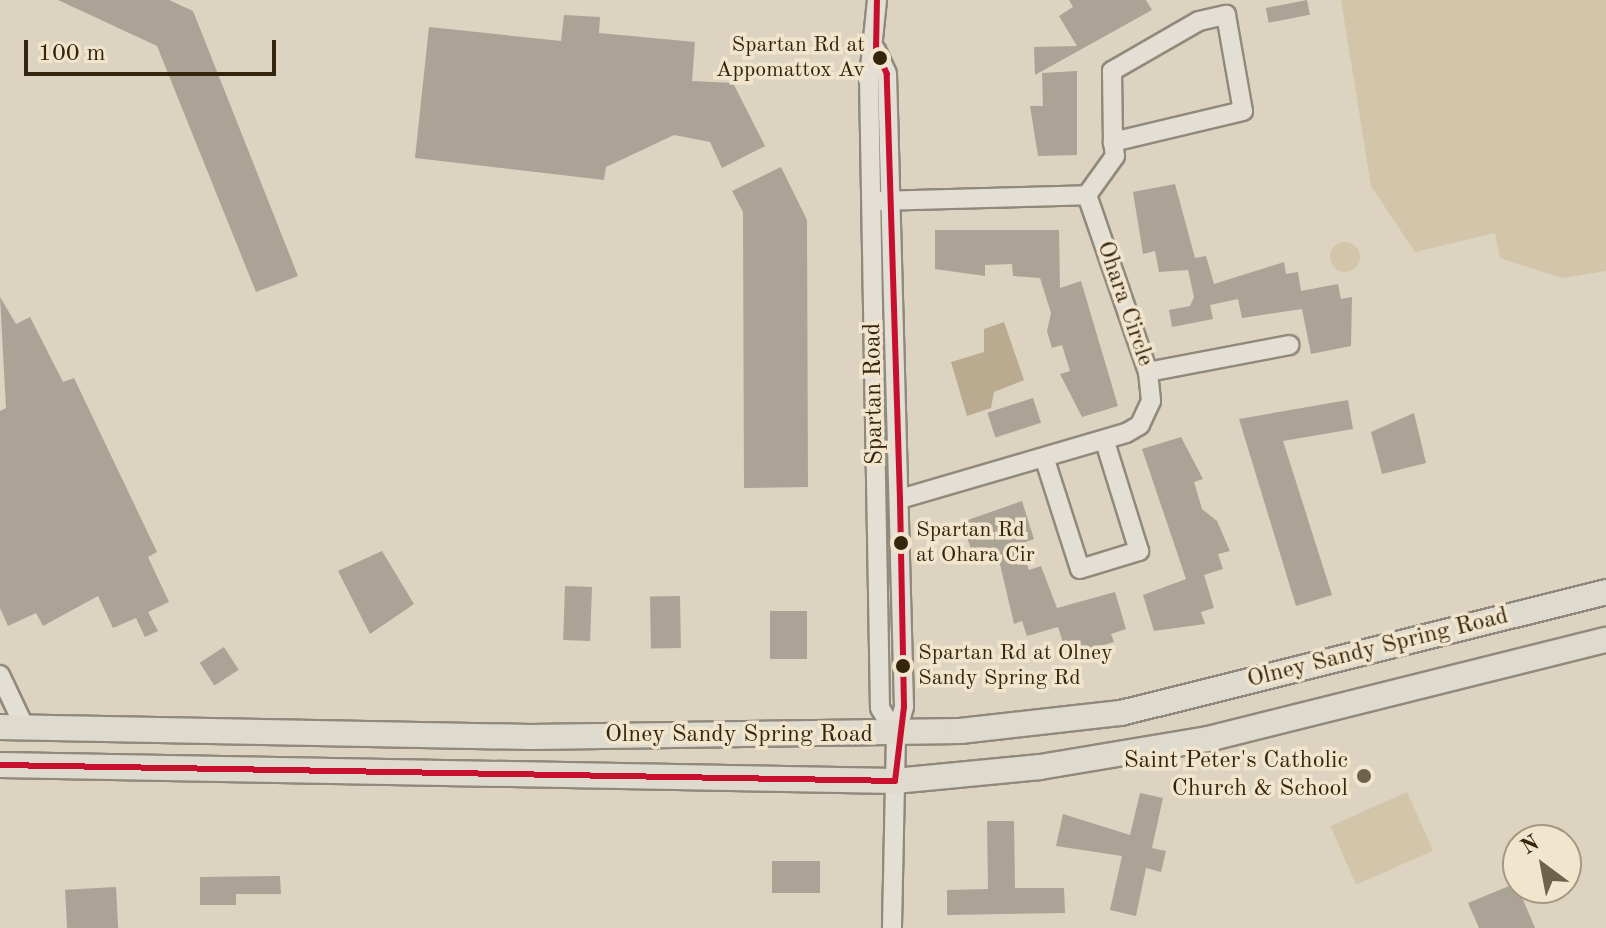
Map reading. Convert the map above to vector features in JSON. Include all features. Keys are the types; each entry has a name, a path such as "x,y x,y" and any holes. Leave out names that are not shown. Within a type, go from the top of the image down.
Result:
{"main road":[{"name":"Olney Sandy Spring Road","path":"0,727 896,735 1121,713 1606,592"},
{"name":"Olney Sandy Spring Road","path":"0,765 895,781 1040,767 1208,739 1606,640"}],"street":[{"name":"Spartan Road","path":"877,0 876,50 887,74 880,201 880,708 896,735"},
{"path":"880,201 1087,195 1115,156 1113,142 1112,71 1199,21 1226,15 1243,111 1113,142"},
{"name":"Ohara Circle","path":"900,499 1105,442 1148,414 1148,372 1087,195"},
{"name":"Spartan Road","path":"880,201 900,499 904,707 896,735 892,928"},
{"path":"1148,372 1289,345"},
{"path":"1045,460 1080,569 1139,551 1105,442"},
{"path":"0,675 25,728"}],"shaded area":[{"path":"1341,0 1606,0 1606,271 1562,278 1500,258 1495,233 1415,252 1371,186"},
{"path":"1345,242 1356,246 1360,257 1356,268 1345,272 1334,268 1330,257 1334,246"},
{"path":"1004,322 1024,380 994,392 991,408 967,416 951,362 984,352 984,329"},
{"path":"1407,792 1433,850 1356,885 1330,826"}],"building":[{"path":"58,0 169,0 193,11 298,276 256,292 157,46"},
{"path":"1069,0 1146,0 1152,10 1035,75 1034,47 1077,46 1059,16 1073,7"},
{"path":"1307,0 1310,15 1269,23 1266,8"},
{"path":"564,15 600,17 599,33 695,42 692,81 733,83 765,146 722,168 710,142 674,135 606,167 604,180 415,158 429,27 561,41"},
{"path":"1077,71 1077,155 1038,156 1030,106 1043,106 1042,73"},
{"path":"781,167 807,220 808,487 744,488 743,212 732,191"},
{"path":"1175,184 1195,258 1206,256 1214,284 1284,262 1286,274 1298,272 1301,291 1338,284 1341,299 1352,297 1351,346 1311,354 1302,309 1242,318 1238,299 1210,305 1213,319 1172,327 1169,310 1190,306 1194,297 1188,270 1159,272 1155,251 1143,254 1133,192"},
{"path":"935,230 1059,230 1060,288 1081,281 1118,406 1082,417 1060,374 1070,371 1062,345 1052,348 1047,331 1051,313 1040,278 1013,276 1012,264 985,265 985,276 935,269"},
{"path":"0,297 16,324 30,317 63,382 74,378 157,552 148,557 169,602 148,612 158,631 145,637 136,618 113,628 98,596 43,626 36,613 8,626 0,608 0,411 6,408"},
{"path":"1033,398 1041,423 995,438 987,413"},
{"path":"1348,400 1353,429 1283,441 1332,595 1296,606 1239,419"},
{"path":"1414,413 1426,463 1382,474 1371,432"},
{"path":"1181,437 1203,479 1194,482 1202,509 1217,521 1230,551 1218,554 1223,569 1204,575 1214,608 1201,612 1205,624 1154,631 1143,595 1186,579 1142,449"},
{"path":"1022,501 1034,539 1020,544 1029,570 1041,566 1057,608 1115,592 1126,629 1111,634 1114,642 1083,651 1080,641 1064,646 1058,627 1027,636 1022,621 1014,624 998,556 974,558 962,522"},
{"path":"382,551 414,604 370,634 338,571"},
{"path":"565,586 592,587 590,641 563,640"},
{"path":"680,596 681,648 651,649 650,597"},
{"path":"770,611 807,611 807,659 770,659"},
{"path":"224,647 239,670 214,685 200,663"},
{"path":"1140,793 1163,798 1152,848 1166,851 1161,872 1146,868 1136,916 1110,910 1122,856 1056,846 1063,814 1130,835"},
{"path":"987,821 1014,821 1015,888 1064,888 1065,913 947,915 947,890 988,889"},
{"path":"772,861 820,861 820,893 772,893"},
{"path":"280,876 281,894 236,894 236,905 200,905 200,877"},
{"path":"116,887 118,928 67,928 65,890"},
{"path":"1502,889 1502,904 1525,904 1535,928 1479,928 1468,903"}],"transit line":[{"path":"0,765 895,781 904,707 900,499 887,74 876,50 877,0"}],"place":[{"name":"Spartan Rd at Appomattox Av","path":"880,58"},
{"name":"Spartan Rd at Ohara Cir","path":"901,543"},
{"name":"Spartan Rd at Olney Sandy Spring Rd","path":"903,666"},
{"name":"Saint Peter's Catholic Church & School","path":"1364,776"}]}
